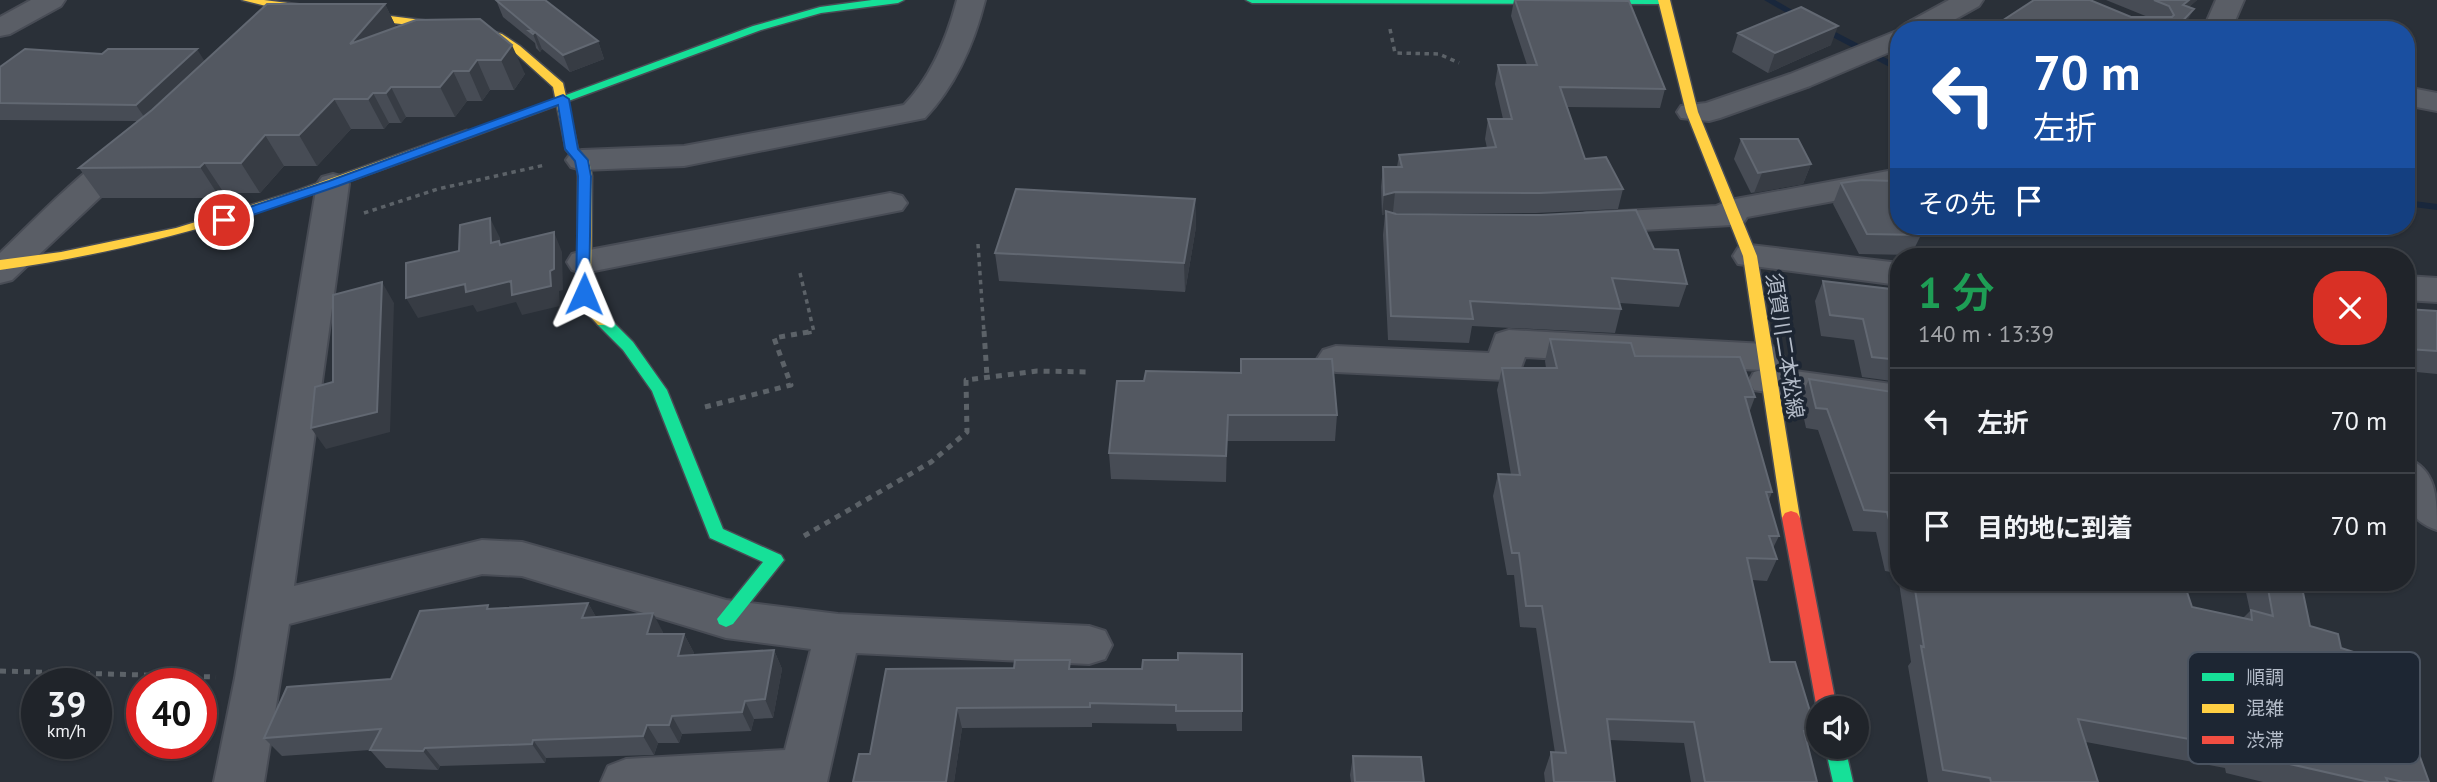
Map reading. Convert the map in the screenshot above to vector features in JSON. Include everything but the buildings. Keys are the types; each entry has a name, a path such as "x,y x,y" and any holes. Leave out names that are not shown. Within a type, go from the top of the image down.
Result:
{"street":[{"path":"0,28 51,0"},
{"path":"248,0 473,29 498,36 516,48 559,86 572,149 582,160 585,176 584,294 587,305 628,345 651,375 670,415 716,533 775,561 726,619"},
{"path":"3,267 131,246 224,220 333,184 817,5 898,0"},
{"path":"582,160 684,156 914,112 927,101 964,28 971,0"},
{"path":"1252,0 1664,1"},
{"path":"1930,21 1969,0"},
{"path":"2221,21 2230,0"},
{"name":"須賀川二本松線","path":"1664,1 1692,112 1750,256 1766,369 1825,696"},
{"path":"257,36 293,4"},
{"path":"1692,112 1709,112 1879,48"},
{"path":"2415,98 2437,102"},
{"path":"3,267 96,181 159,131"},
{"path":"1550,225 1731,212 1890,181"},
{"path":"239,782 258,678 333,184"},
{"path":"584,262 890,203"},
{"path":"1750,256 1890,273"},
{"path":"2415,289 2437,290"},
{"path":"1336,359 1505,367 1509,343 1766,369 1890,397"},
{"path":"2415,485 2437,514"},
{"path":"267,611 482,557 522,559 726,619 838,633 1089,645"},
{"path":"626,782 803,777 838,633"},
{"path":"1838,759 1843,782"}],"path":[{"path":"1386,1 1395,52 1439,54 1459,63"},
{"path":"327,225 438,189 489,176 582,160"},
{"path":"978,244 987,376"},
{"path":"670,415 791,384 774,338 814,332 800,272"},
{"path":"775,561 812,530 878,495 930,462 967,432 966,380 1037,371 1089,372"},
{"path":"0,671 258,678"}],"waterway":[{"path":"1768,0 1802,18"},
{"path":"1822,28 1890,64"},
{"path":"2415,204 2437,207"}],"traffic: fast":[{"path":"467,134 757,28 820,10 898,0"},
{"path":"1252,0 1664,1"},
{"path":"603,321 628,346 659,390 716,533 775,560 726,619"},
{"path":"1838,759 1843,782"}],"traffic: slow":[{"path":"248,0 286,8 473,29 498,36 516,48 559,86 572,150 582,160 585,176 584,294 587,305 603,321"},
{"path":"1664,0 1692,112 1750,256 1791,518"},
{"path":"0,265 61,257 179,231 295,196 467,134"}],"traffic: jam":[{"path":"1791,518 1825,696"}],"route":[{"path":"224,220 333,184 563,99 572,149 582,160 585,176 584,294"}]}
